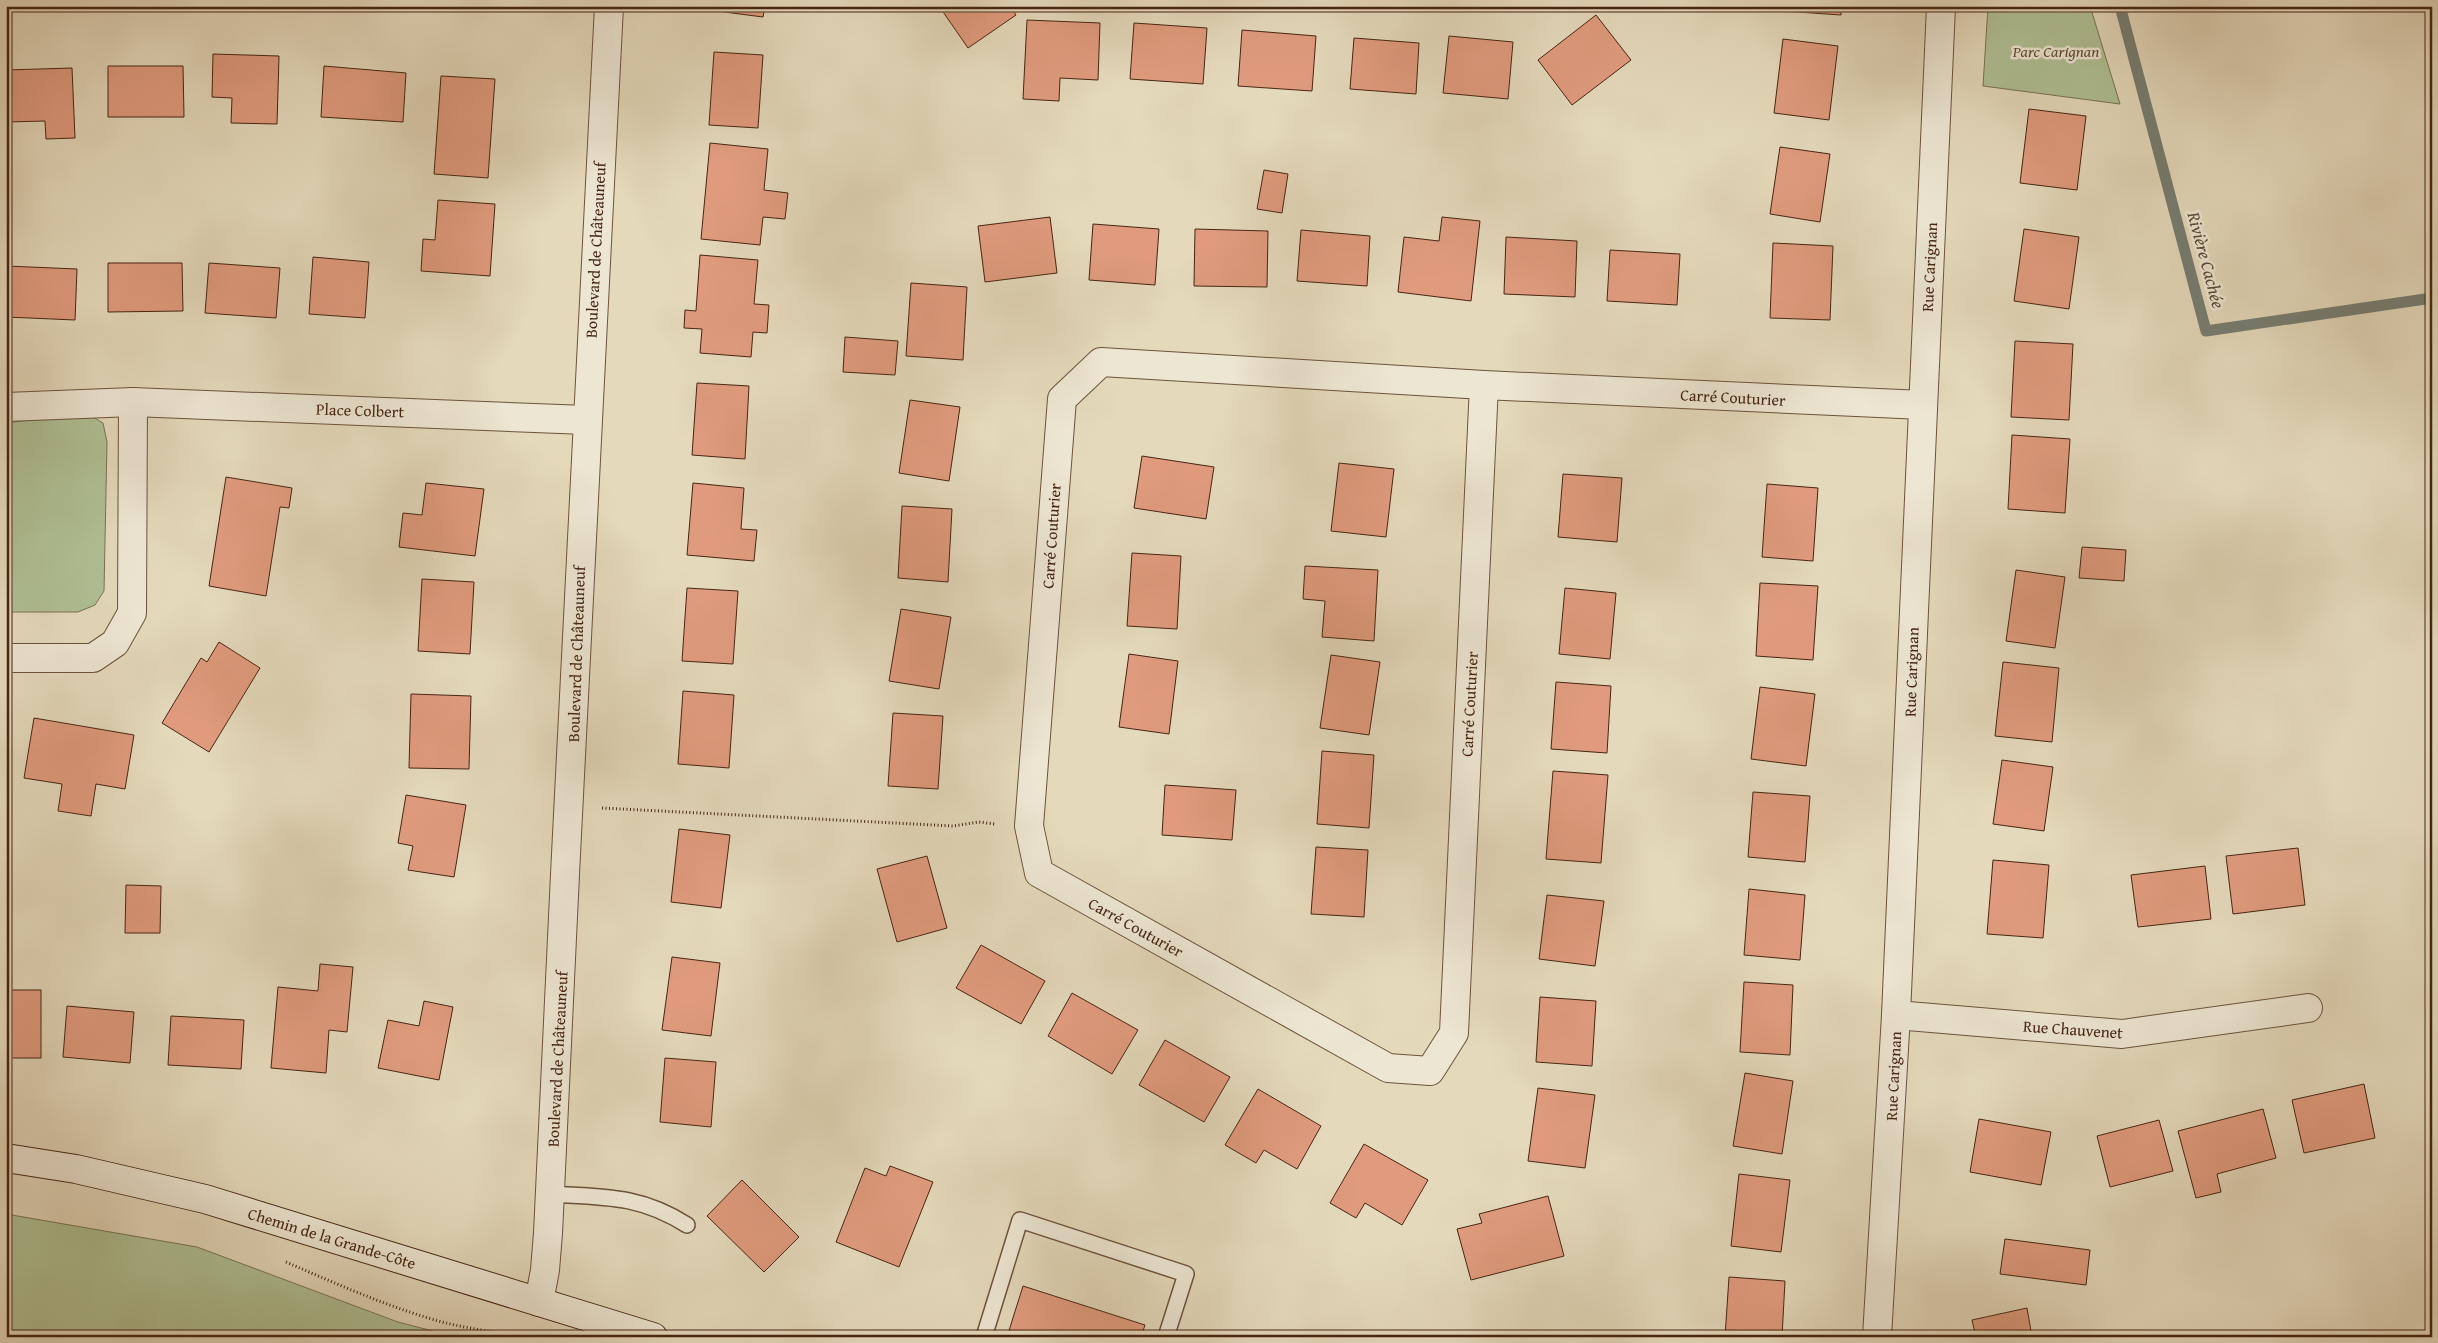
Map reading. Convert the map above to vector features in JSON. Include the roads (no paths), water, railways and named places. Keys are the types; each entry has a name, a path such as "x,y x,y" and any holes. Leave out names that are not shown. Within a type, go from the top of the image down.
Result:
{"street":[{"name":"Boulevard de Châteauneuf","path":"539,1302 545,1270 550,1194 586,420 609,6"},
{"name":"Rue Carignan","path":"1877,1337 1896,1015 1941,6"},
{"name":"Carré Couturier","path":"1484,385 1454,1033 1430,1071 1388,1068 1039,873 1029,826 1062,399 1101,362 1484,385 1923,405"},
{"name":"Place Colbert","path":"6,407 133,402 586,420"},
{"path":"6,658 93,658 115,643 132,613 133,402"},
{"name":"Rue Chauvenet","path":"1896,1015 2122,1034 2308,1008"},
{"name":"Chemin de la Grande-Côte","path":"6,1158 76,1169 205,1199 653,1337"}],"lane":[{"path":"550,1194 616,1198 649,1204 688,1225"},
{"path":"984,1337 1020,1220 1186,1274 1166,1337"}],"waterway":[{"name":"Rivière Cachée","path":"2120,6 2206,331 2432,298"}],"park label":[{"name":"Parc Carignan","path":"2056,51"}]}
